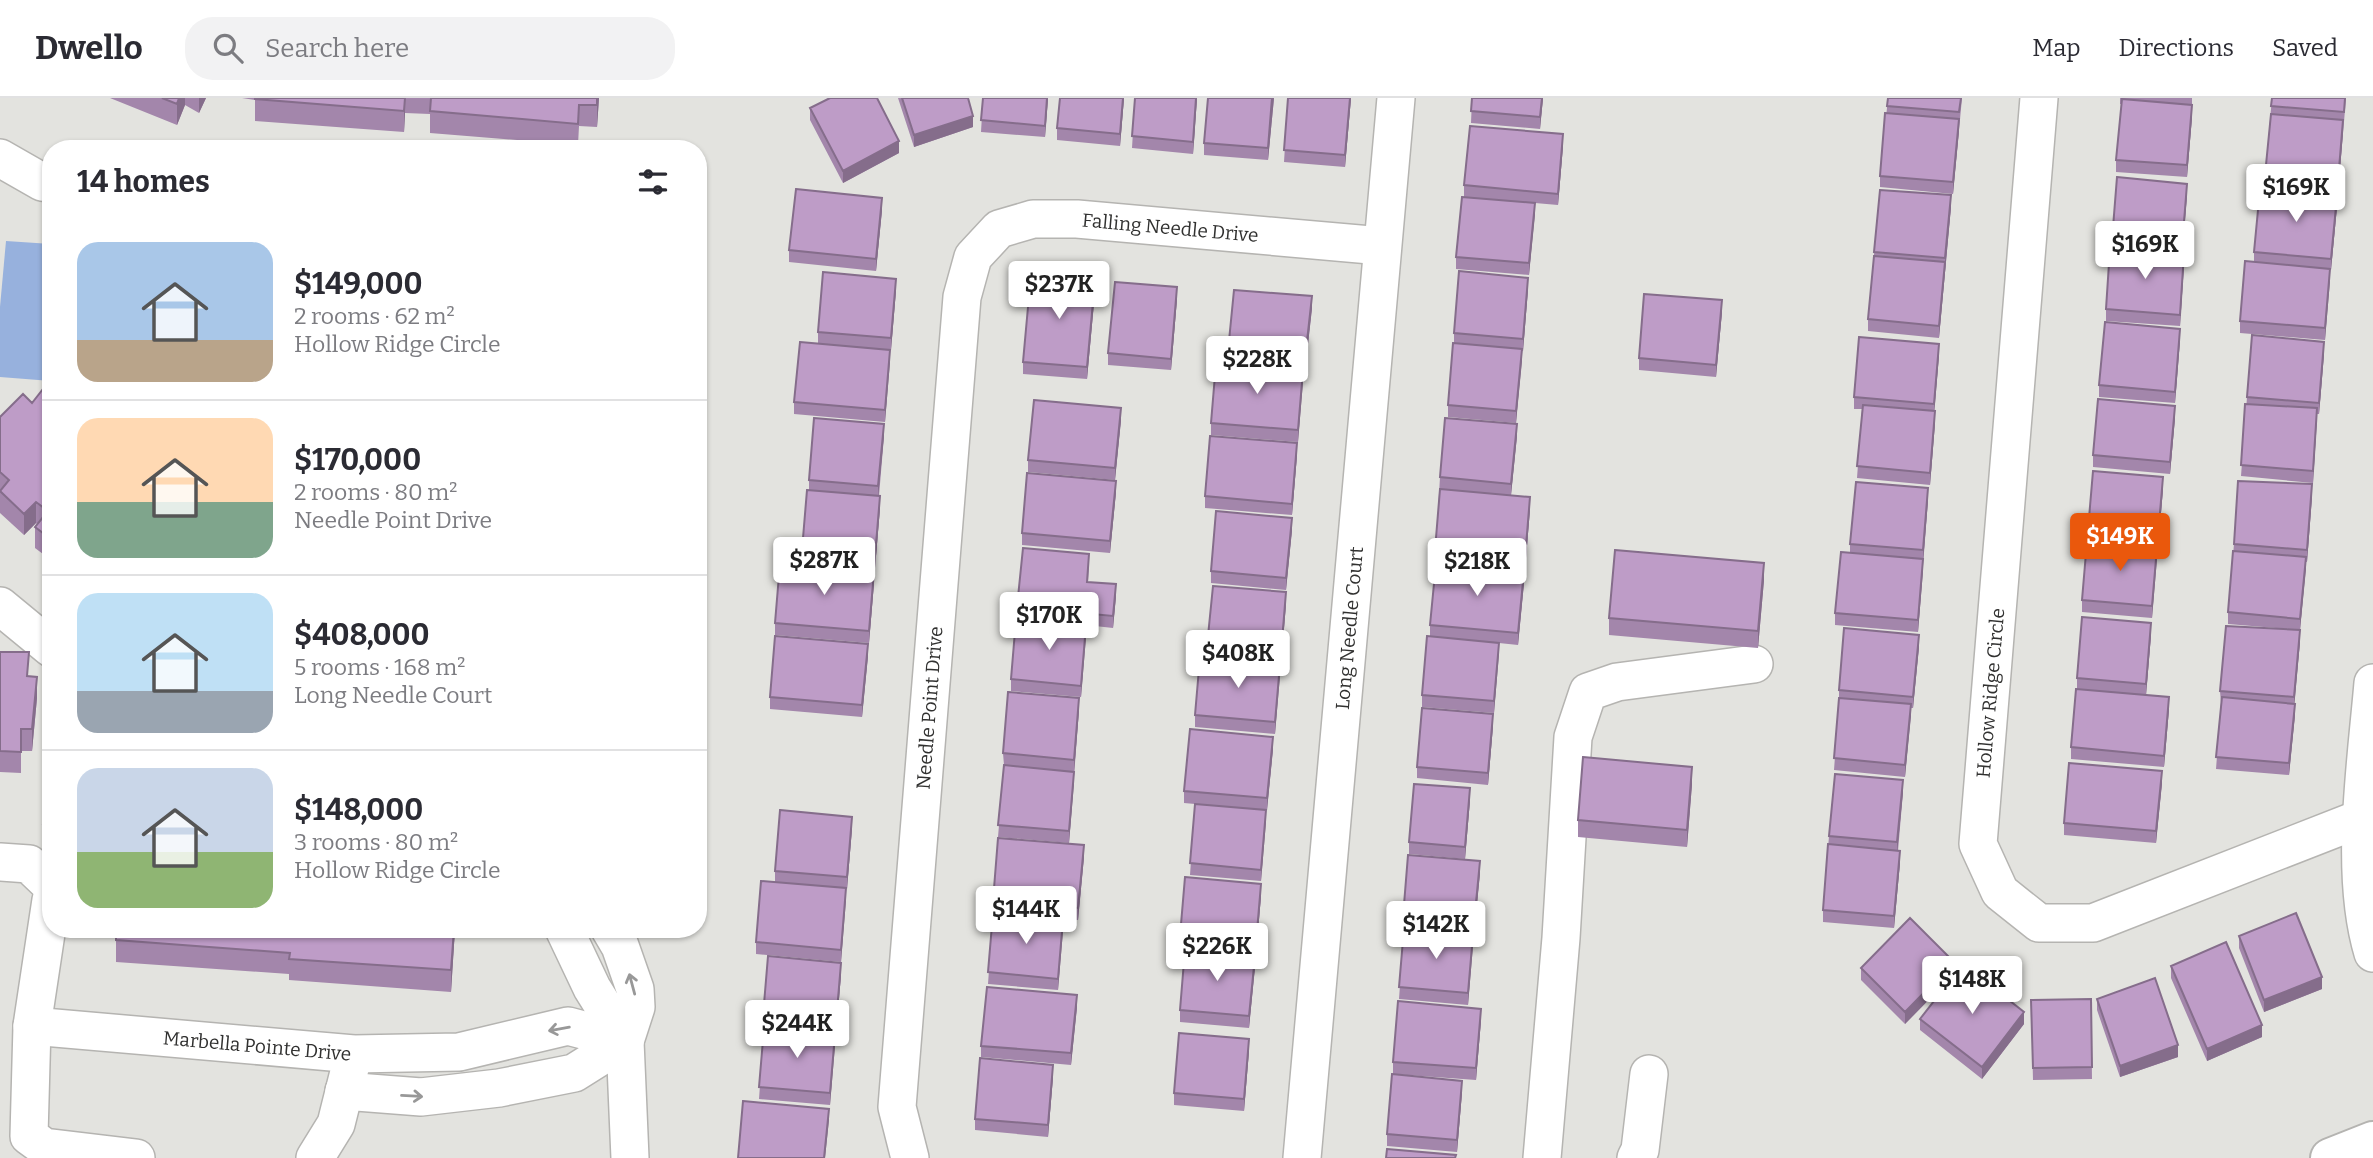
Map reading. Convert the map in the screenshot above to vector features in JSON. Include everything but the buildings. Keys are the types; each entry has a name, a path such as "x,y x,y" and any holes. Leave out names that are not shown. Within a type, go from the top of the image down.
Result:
{"main road":[{"path":"2330,1158 2373,1141"}],"street":[{"name":"Long Needle Court","path":"1303,1158 1396,98"},
{"name":"Hollow Ridge Circle","path":"2039,98 1978,844 2000,892 2039,923 2093,923 2362,818"},
{"path":"0,158 42,182"},
{"name":"Falling Needle Drive","path":"973,257 999,229 1033,219 1077,219 1382,246"},
{"name":"Needle Point Drive","path":"910,1158 897,1107 962,297 973,257"},
{"path":"0,606 42,641"},
{"path":"1542,1158 1561,938 1573,737 1588,692 1617,682 1754,664"},
{"path":"2373,683 2362,818 2364,924 2373,953"},
{"path":"0,862 29,864 42,876"},
{"path":"45,938 32,1026 29,1136 44,1147 136,1158"},
{"path":"568,938 592,988 625,1041"},
{"path":"615,938 635,989 636,1007 625,1041 630,1158"},
{"name":"Marbella Pointe Drive","path":"32,1026 354,1054 459,1052 568,1026 625,1041"},
{"name":"Marbella Pointe Drive","path":"344,1091 421,1097 489,1090 574,1073 625,1041"},
{"path":"483,1046 489,1090"},
{"path":"315,1158 335,1125 354,1054"},
{"path":"1636,1158 1640,1150 1649,1074"}],"water":[{"path":"6,241 42,243 42,380 0,377 0,307"}]}
